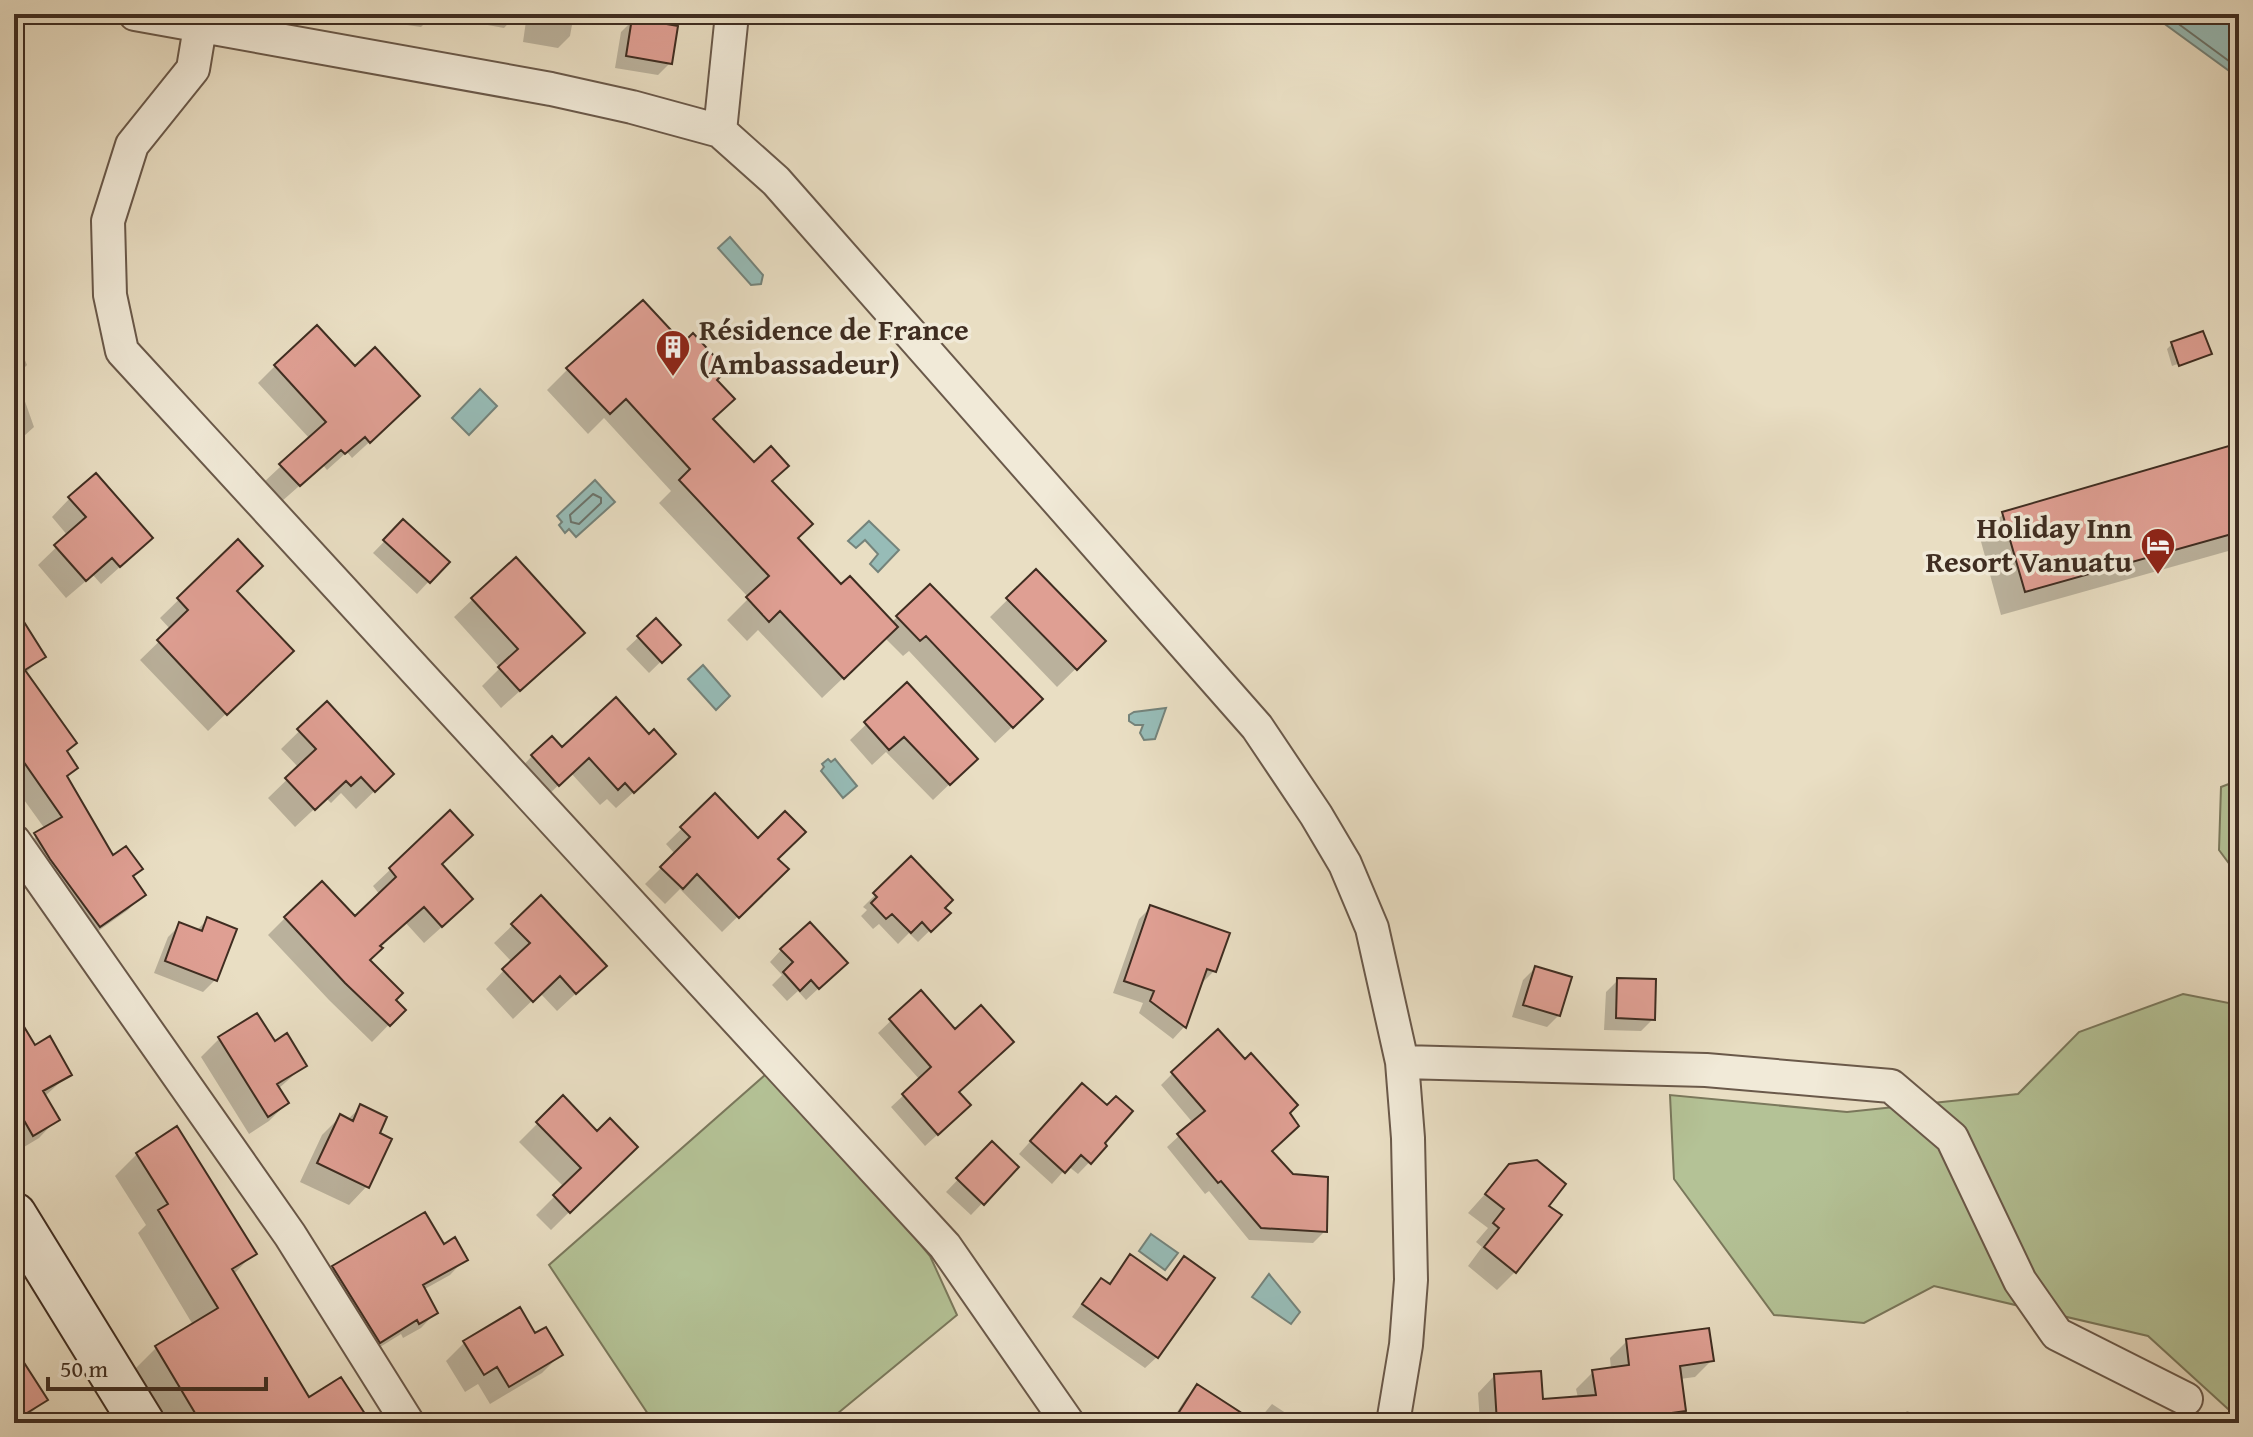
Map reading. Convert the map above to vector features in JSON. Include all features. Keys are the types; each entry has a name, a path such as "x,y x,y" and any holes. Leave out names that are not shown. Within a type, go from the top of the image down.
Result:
{"main road":[{"path":"14,1215 142,1423"}],"street":[{"path":"135,14 551,89 632,107 720,131 776,181 1257,727 1345,864 1372,928 1402,1062 1408,1138 1411,1280 1406,1345 1393,1423"},
{"path":"720,131 732,14"},
{"path":"200,27 193,69 132,145 108,221 110,295 122,351 945,1246 1068,1423"},
{"path":"14,841 290,1235 408,1423"},
{"path":"1402,1062 1706,1070 1891,1086 1952,1138 2020,1281 2057,1334 2186,1399"}],"green space":[{"path":"2239,780 2239,877 2219,850 2221,787"},
{"path":"2183,994 2239,1005 2239,1419 2148,1336 1934,1286 1864,1323 1774,1315 1674,1179 1670,1095 1847,1112 2018,1094 2079,1032"},
{"path":"774,1067 930,1256 957,1315 826,1423 654,1423 549,1265"}],"water":[{"path":"2151,14 2239,14 2239,73 2232,73"},
{"path":"730,237 763,275 761,284 751,285 718,248"},
{"path":"480,389 497,406 469,435 452,418"},
{"path":"595,480 615,502 576,537 569,529 565,533 557,516"},
{"path":"869,521 899,550 878,572 870,564 878,554 865,540 856,548 848,541"},
{"path":"703,665 730,696 716,710 688,679"},
{"path":"1166,708 1155,739 1144,740 1140,733 1143,725 1129,721 1129,715 1134,712"},
{"path":"828,759 831,762 835,759 857,786 843,798 821,771 824,767 822,764"},
{"path":"1151,1234 1178,1253 1165,1270 1139,1251"},
{"path":"1269,1274 1300,1312 1291,1324 1252,1297"}],"building":[{"path":"632,18 678,26 672,64 626,56"},
{"path":"643,300 683,343 693,333 727,370 717,380 735,399 713,419 754,462 771,446 789,466 772,481 813,524 798,538 841,584 850,576 898,627 844,679 780,611 769,622 746,597 769,576 679,480 690,469 626,399 610,414 566,368"},
{"path":"317,325 355,366 375,347 420,396 370,443 365,437 345,454 341,450 300,486 279,464 326,422 274,365"},
{"path":"2203,331 2212,354 2179,366 2171,342"},
{"path":"2239,443 2239,532 2025,592 2002,512"},
{"path":"96,473 153,538 120,567 112,558 86,581 54,545 86,517 68,497"},
{"path":"403,519 450,562 430,583 383,540"},
{"path":"238,539 263,566 237,591 294,651 227,715 157,640 188,610 177,598"},
{"path":"516,557 585,633 520,691 498,667 518,649 471,598"},
{"path":"1036,569 1106,641 1077,670 1006,598"},
{"path":"930,584 1043,699 1013,728 926,636 920,641 896,616"},
{"path":"14,606 46,657 25,670 77,743 67,751 78,768 67,776 113,855 126,846 143,869 133,876 146,895 100,927 34,833 62,817 14,748"},
{"path":"656,618 681,645 662,663 637,636"},
{"path":"907,682 978,759 950,785 904,737 889,750 864,722"},
{"path":"616,697 649,734 654,729 676,754 634,793 625,783 618,790 589,758 559,786 531,755 552,736 562,747"},
{"path":"327,701 394,774 375,792 361,777 351,786 346,781 315,810 285,778 316,749 297,729"},
{"path":"715,793 758,838 785,811 806,832 778,859 789,869 739,918 697,874 683,889 660,867 690,837 680,827"},
{"path":"450,810 473,835 442,864 473,899 442,927 424,907 380,946 383,948 370,960 403,993 396,1000 406,1010 390,1026 284,917 322,881 355,916 396,877 389,868"},
{"path":"911,856 953,900 945,908 951,913 931,932 922,922 911,933 892,914 886,919 871,903 877,897 873,893"},
{"path":"541,895 607,966 576,994 560,976 533,1002 502,969 530,943 511,924"},
{"path":"1150,905 1230,933 1216,972 1207,969 1186,1028 1150,1001 1154,991 1124,981"},
{"path":"207,917 237,929 217,981 165,961 179,922 202,931"},
{"path":"810,922 848,963 819,989 811,980 800,991 783,972 793,962 780,949"},
{"path":"1535,966 1572,977 1560,1016 1523,1005"},
{"path":"1617,978 1656,979 1655,1020 1616,1018"},
{"path":"921,990 955,1029 981,1005 1014,1042 959,1092 971,1105 938,1135 902,1094 931,1067 889,1019"},
{"path":"14,1010 35,1045 50,1036 72,1075 43,1091 60,1120 33,1136 14,1103"},
{"path":"257,1013 275,1041 287,1033 307,1066 277,1084 289,1103 268,1117 218,1037"},
{"path":"1218,1029 1245,1059 1251,1053 1298,1105 1290,1113 1299,1126 1272,1151 1293,1174 1328,1177 1327,1232 1261,1228 1177,1134 1205,1111 1171,1072"},
{"path":"1082,1083 1107,1105 1116,1096 1133,1111 1091,1164 1081,1155 1065,1173 1030,1141"},
{"path":"563,1095 597,1131 610,1118 638,1147 570,1213 553,1195 581,1168 536,1122"},
{"path":"360,1104 387,1117 380,1133 392,1139 369,1188 317,1163 340,1114 353,1121"},
{"path":"177,1126 257,1254 232,1269 309,1397 341,1377 371,1423 201,1423 155,1346 218,1308 158,1210 168,1204 136,1153"},
{"path":"992,1141 1019,1167 984,1205 956,1178"},
{"path":"1537,1160 1566,1184 1549,1206 1562,1215 1516,1273 1484,1247 1499,1228 1493,1223 1504,1209 1485,1194 1509,1164"},
{"path":"425,1212 444,1244 455,1237 468,1260 423,1285 438,1313 419,1324 417,1320 380,1343 332,1266"},
{"path":"1130,1254 1167,1280 1184,1256 1215,1278 1158,1358 1082,1304 1101,1278 1110,1284"},
{"path":"520,1307 535,1333 546,1327 563,1355 509,1387 497,1367 484,1375 463,1341"},
{"path":"1709,1328 1714,1361 1680,1366 1686,1411 1599,1423 1497,1423 1494,1374 1541,1371 1543,1399 1596,1395 1592,1370 1629,1365 1626,1339"},
{"path":"14,1347 48,1400 14,1421"},
{"path":"1197,1384 1257,1423 1172,1423"}],"place":[{"name":"Résidence de France (Ambassadeur)","path":"673,378"},
{"name":"Holiday Inn Resort Vanuatu","path":"2158,576"}]}
